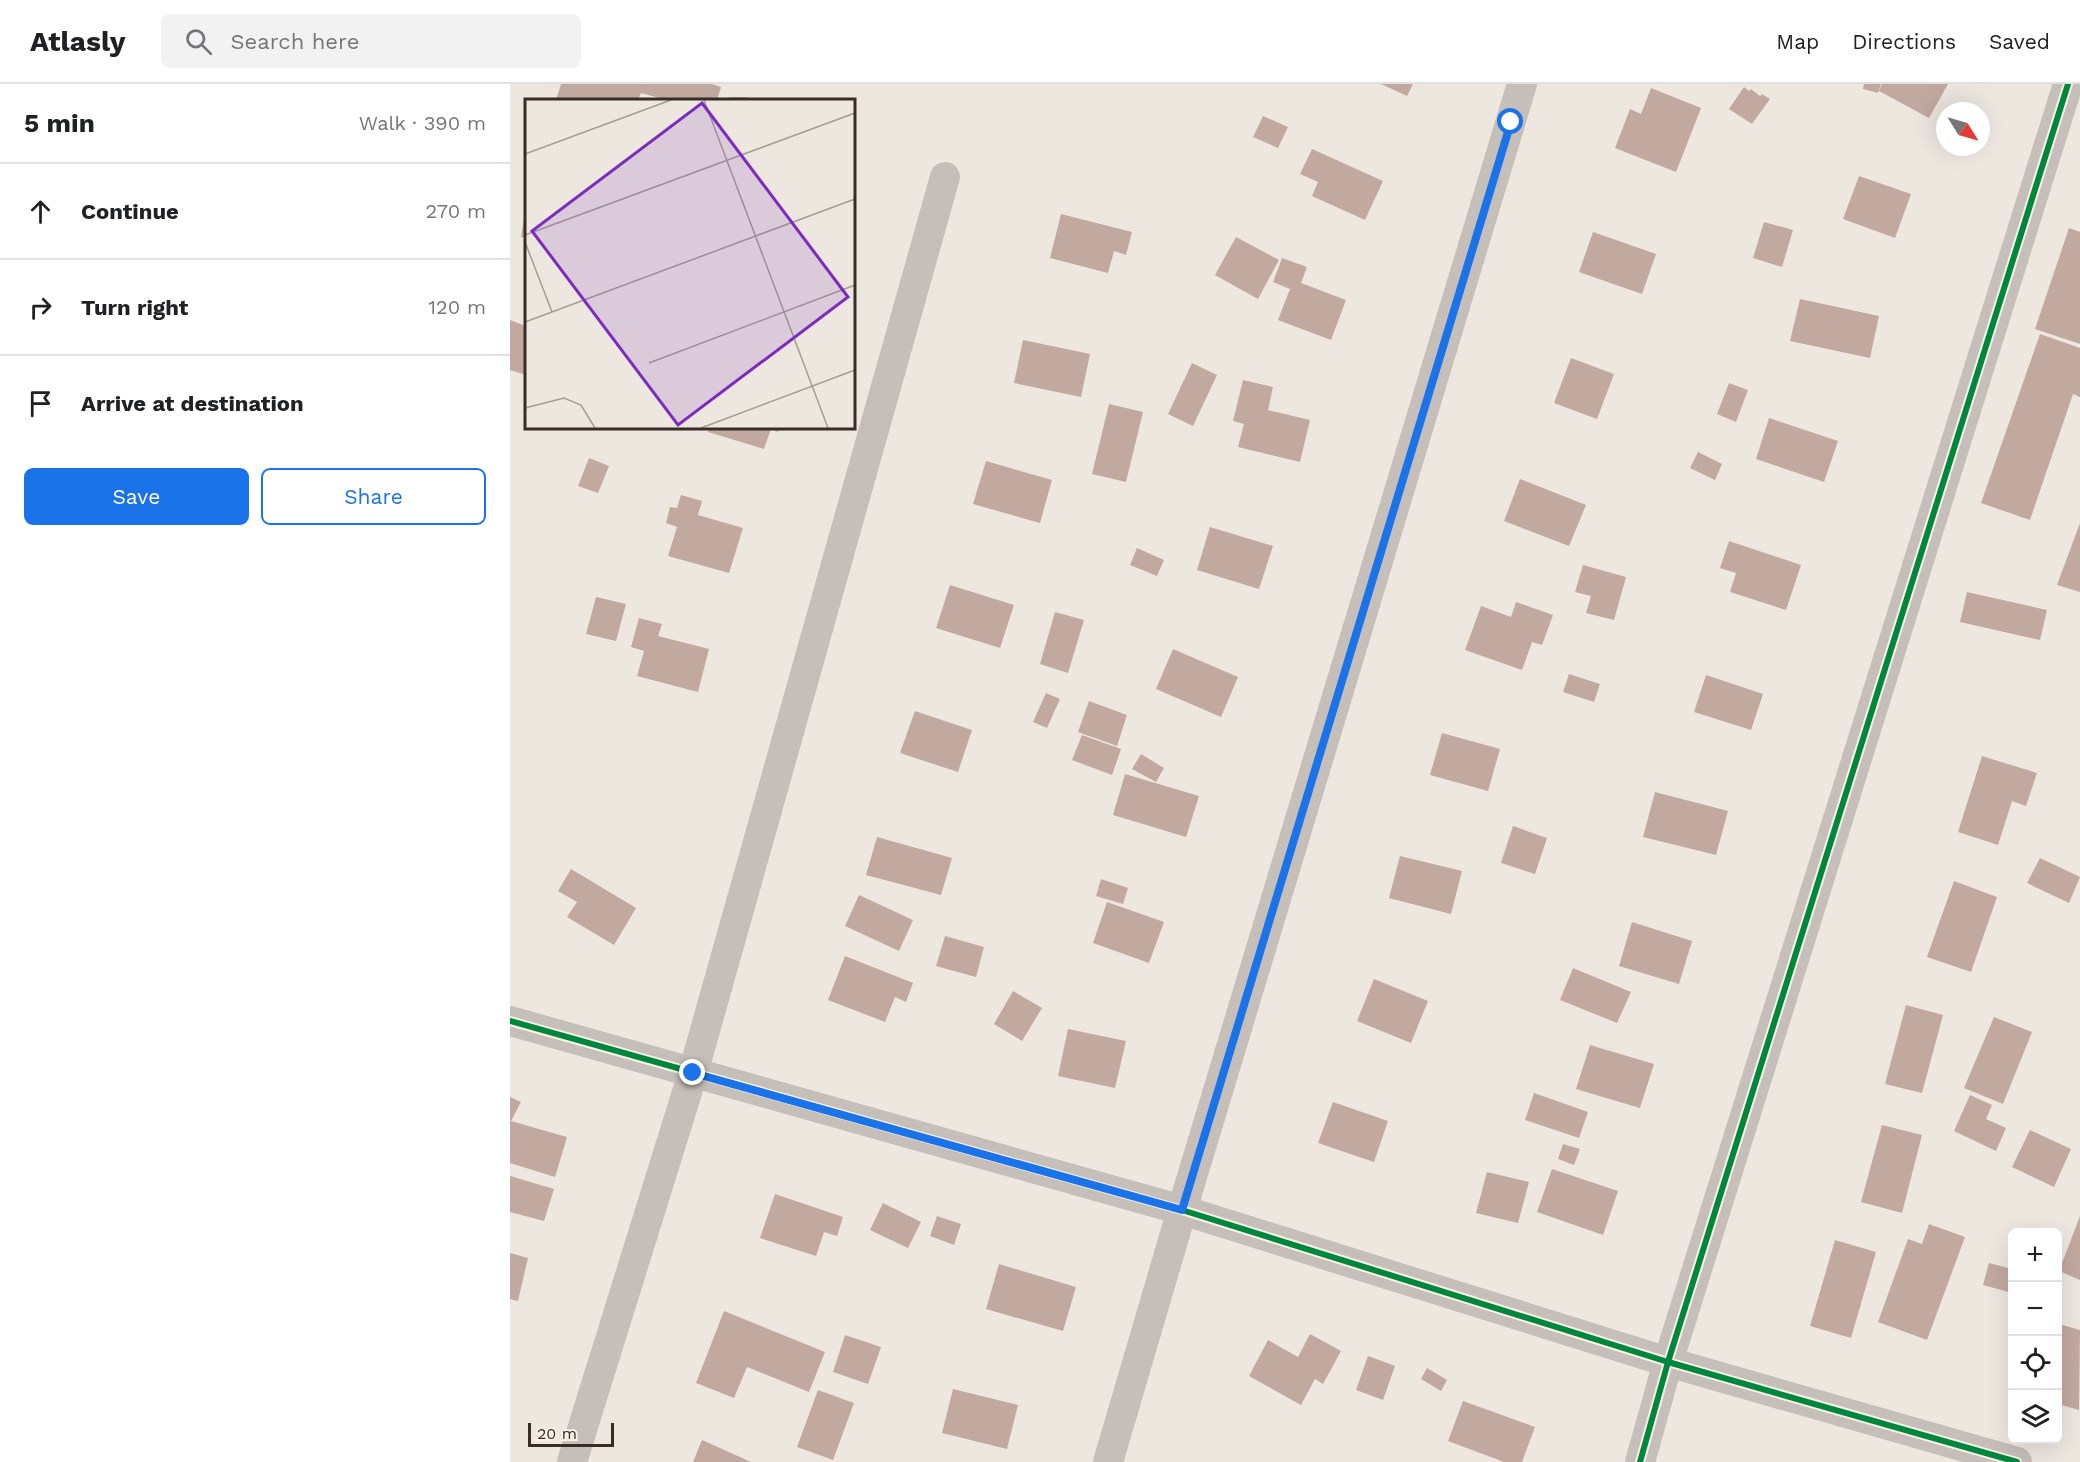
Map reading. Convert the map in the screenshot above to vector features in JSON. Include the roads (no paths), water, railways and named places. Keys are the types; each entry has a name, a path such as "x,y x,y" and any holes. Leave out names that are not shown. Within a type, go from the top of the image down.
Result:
{"street":[{"path":"1108,1462 1522,84"},
{"path":"1640,1462 1668,1362 2068,84"},
{"path":"572,1462 693,1073 945,177"},
{"path":"510,1021 1182,1210 1668,1362 2017,1462"}]}
